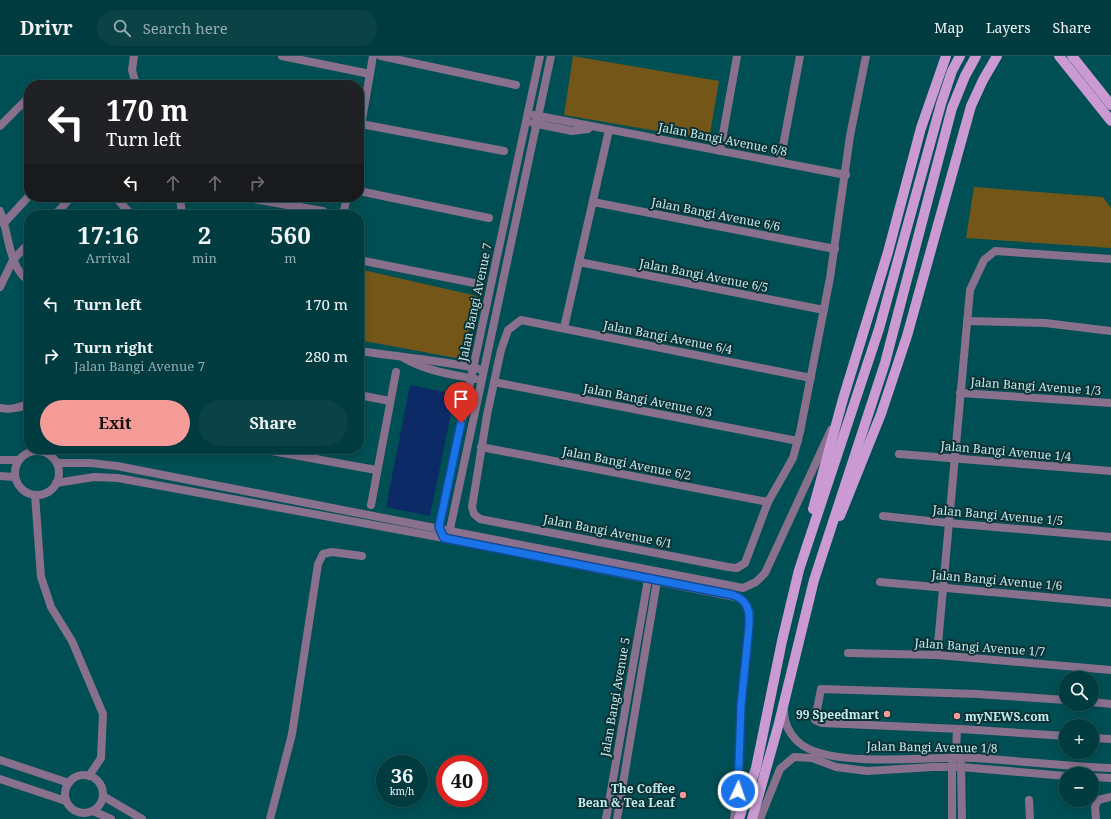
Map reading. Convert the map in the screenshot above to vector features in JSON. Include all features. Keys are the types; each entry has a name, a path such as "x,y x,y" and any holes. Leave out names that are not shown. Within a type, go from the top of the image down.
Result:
{"main road":[{"path":"739,819 756,768 782,641 819,487 843,399 888,252 921,128 946,56"},
{"path":"799,570 879,329 941,104 952,70 960,56"},
{"path":"752,819 784,704 814,580 886,363 952,108 965,76 976,56"},
{"path":"1059,56 1111,121"},
{"path":"1072,56 1111,105"},
{"path":"814,580 887,396 920,292 965,125 980,86 997,58"}],"street":[{"path":"134,56 132,70 135,80"},
{"path":"282,56 370,74"},
{"path":"364,107 373,56"},
{"path":"381,56 516,85"},
{"name":"Jalan Bangi Avenue 7","path":"439,527 540,56"},
{"name":"Jalan Bangi Avenue 7","path":"444,538 450,529 552,56"},
{"path":"720,151 737,56"},
{"path":"780,162 800,56"},
{"path":"768,502 793,458 798,441 824,310 846,175 850,136 866,56"},
{"path":"0,126 24,103"},
{"name":"Jalan Bangi Avenue 6/8","path":"527,118 597,127 846,175"},
{"path":"364,125 504,151"},
{"path":"564,328 609,130"},
{"path":"364,192 489,218"},
{"path":"2,222 24,201"},
{"path":"59,210 67,202"},
{"path":"120,202 127,210"},
{"path":"271,202 317,210"},
{"name":"Jalan Bangi Avenue 6/6","path":"593,202 834,249"},
{"path":"0,211 13,260 24,274"},
{"path":"0,287 13,260 24,248"},
{"path":"937,655 970,290 984,260 995,251 1111,259"},
{"path":"364,261 474,283"},
{"name":"Jalan Bangi Avenue 6/5","path":"579,262 824,310"},
{"name":"Jalan Bangi Avenue 6/4","path":"494,382 505,335 508,330 521,320 811,378"},
{"path":"967,321 1046,323 1111,331"},
{"path":"364,352 403,358 418,358 484,370"},
{"path":"403,358 416,365 440,372 482,381"},
{"path":"371,505 376,470 396,372"},
{"path":"481,447 494,382"},
{"name":"Jalan Bangi Avenue 6/3","path":"494,382 798,441"},
{"name":"Jalan Bangi Avenue 1/3","path":"960,393 1111,403"},
{"path":"364,396 390,401"},
{"path":"24,454 15,468 15,477 20,487 35,495 47,492 56,483 59,473 55,456 117,466 450,529 735,587 751,585 760,579 768,566 816,463 843,399"},
{"path":"0,408 6,409 24,406"},
{"name":"Jalan Bangi Avenue 6/2","path":"481,447 768,502"},
{"name":"Jalan Bangi Avenue 6/1","path":"481,447 472,507 474,514 480,519 728,567 737,568 745,563 768,502"},
{"path":"288,454 376,470"},
{"name":"Jalan Bangi Avenue 1/4","path":"899,454 954,460 1111,471"},
{"path":"0,460 19,460"},
{"path":"0,476 15,477"},
{"path":"56,483 94,477 118,478 444,538 740,598 746,604 750,613 741,706 739,782 734,819"},
{"path":"35,495 41,577 51,607 72,641 103,714 101,758 89,776"},
{"name":"Jalan Bangi Avenue 1/5","path":"883,516 948,523 1111,536"},
{"path":"439,527 444,538"},
{"path":"270,819 292,734 318,564 323,554 332,552 362,556"},
{"name":"Jalan Bangi Avenue 5","path":"606,819 650,570"},
{"name":"Jalan Bangi Avenue 5","path":"617,819 659,572"},
{"name":"Jalan Bangi Avenue 1/6","path":"880,582 1111,603"},
{"name":"Jalan Bangi Avenue 1/7","path":"848,653 937,655 1111,670"},
{"name":"Jalan Bangi Avenue 1/8","path":"1059,700 977,694 821,689 815,720 822,723 1059,736"},
{"path":"1099,703 1111,704"},
{"name":"Jalan Bangi Avenue 1/8","path":"784,704 784,720 792,736 800,744 825,754 865,758 957,756 1111,768"},
{"path":"957,729 957,756 961,768 962,819"},
{"path":"1099,738 1111,739"},
{"name":"Jalan Bangi Avenue 1/8","path":"760,819 780,769 794,758 803,756 836,767 867,771 952,767 1059,775"},
{"path":"952,819 952,767 957,756"},
{"path":"0,760 69,783"},
{"path":"78,776 89,776 101,786 103,796 101,802 93,811 88,813 77,812 68,805 66,801 65,791 69,783 78,776"},
{"path":"1099,778 1111,778"},
{"path":"0,779 66,801"},
{"path":"103,796 142,819"},
{"path":"1096,819 1095,807 1098,800 1111,797"},
{"path":"1030,800 1030,819"},
{"path":"93,811 111,819"}],"shaded area":[{"path":"573,56 719,81 709,140 564,115"},
{"path":"974,187 1103,197 1111,208 1111,248 966,238"},
{"path":"364,270 477,296 463,355 456,358 364,341"}],"water":[{"path":"410,385 455,394 430,516 386,507"}],"place":[{"name":"99 Speedmart","path":"887,714"},
{"name":"myNEWS.com","path":"957,716"},
{"name":"The Coffee Bean & Tea Leaf","path":"683,795"}],"route":[{"path":"461,423 439,527 444,538 733,595 740,598 746,604 750,613 741,706 738,791"}]}
